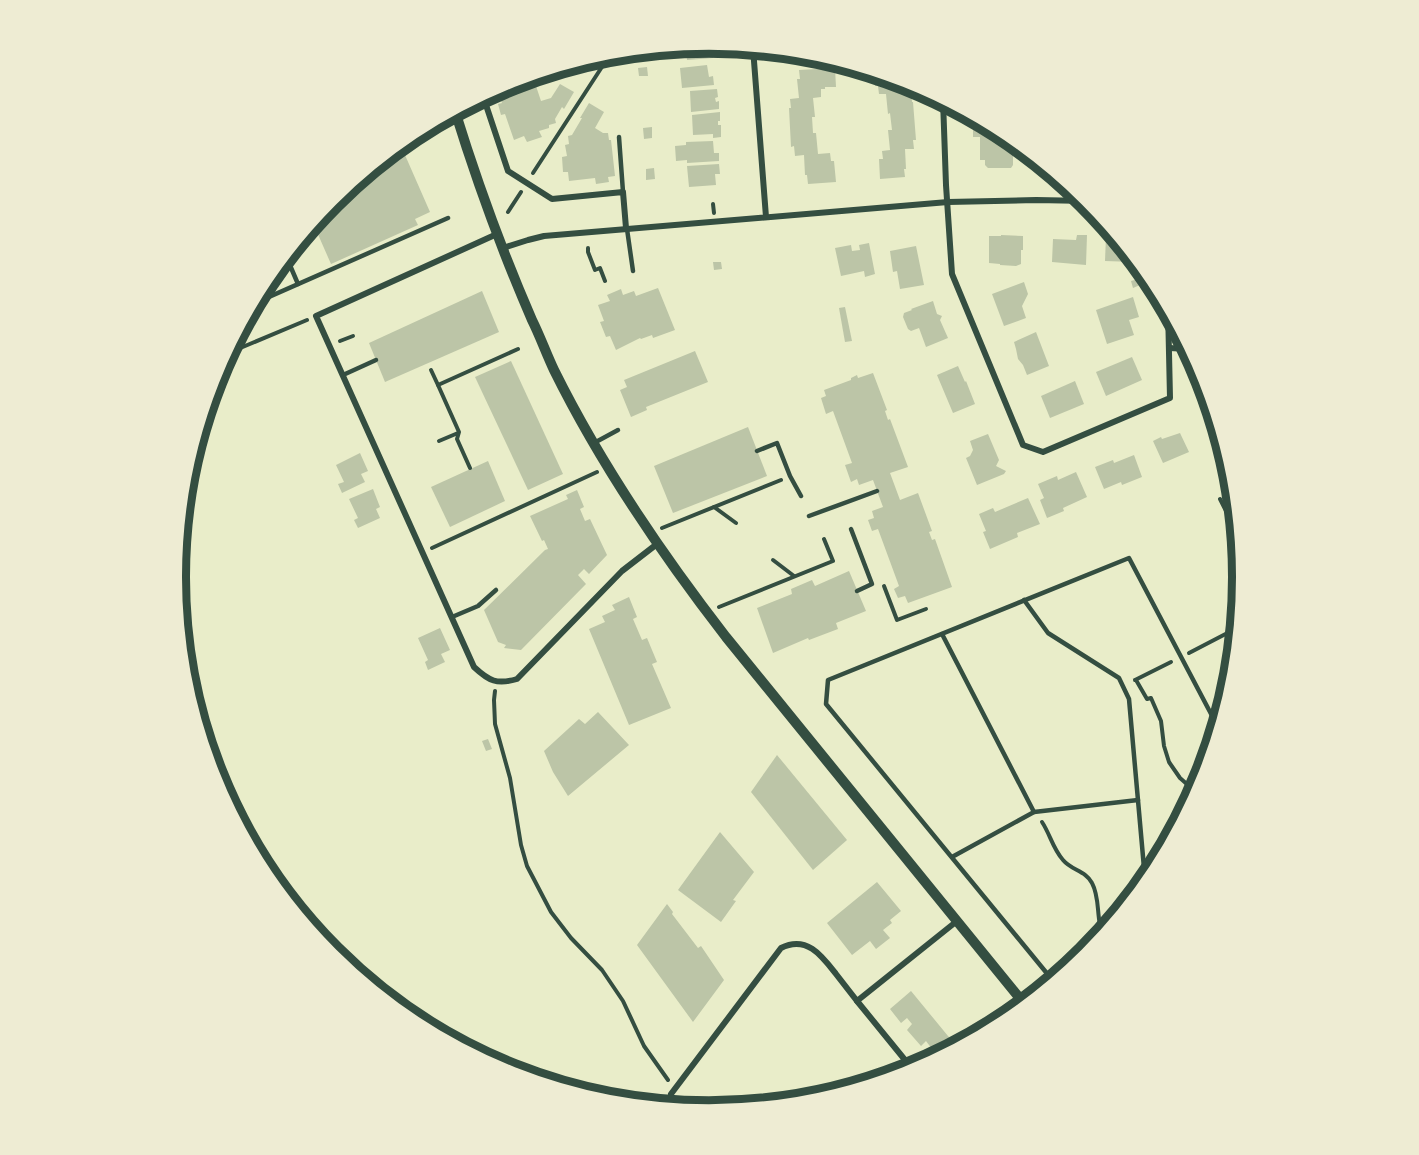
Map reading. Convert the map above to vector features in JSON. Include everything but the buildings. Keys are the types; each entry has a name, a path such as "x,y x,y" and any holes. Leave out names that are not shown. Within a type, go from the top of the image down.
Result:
{"street":[{"path":"754,56 766,217"},
{"path":"486,104 508,171 552,199 623,192 626,228"},
{"path":"943,109 952,274 1023,445 1043,452 1170,398 1168,326"},
{"path":"457,119 480,191 554,369 608,467 657,544 708,614 1020,999"},
{"path":"503,248 544,236 626,228 948,202 1073,201"},
{"path":"497,234 316,316 474,667 490,680 507,682 517,679 622,571 657,544"},
{"path":"1169,348 1180,348"},
{"path":"857,1001 957,921"},
{"path":"673,1091 777,952 790,944 810,947 820,954 907,1062"}],"lane":[{"path":"619,137 623,192"},
{"path":"267,298 448,218"},
{"path":"626,228 633,271"},
{"path":"290,265 298,284"},
{"path":"343,375 376,360"},
{"path":"594,443 618,430"},
{"path":"757,451 777,443 801,496"},
{"path":"809,516 877,491"},
{"path":"851,529 872,584 857,591"},
{"path":"1049,976 826,704 828,680 1130,558 1213,718"},
{"path":"452,617 478,606 496,590"},
{"path":"1024,600 1048,633 1119,678 1124,686 1128,699 1144,868 1140,875"},
{"path":"942,634 1034,812"},
{"path":"952,857 1034,812 1138,800"}],"path":[{"path":"508,212 603,65"},
{"path":"588,248 595,270 600,268 606,281"},
{"path":"239,349 316,316"},
{"path":"438,385 518,349"},
{"path":"431,370 459,432 457,439 470,468"},
{"path":"439,441 459,432"},
{"path":"423,552 608,467"},
{"path":"650,533 790,476"},
{"path":"1220,499 1230,519"},
{"path":"714,507 736,523"},
{"path":"708,614 721,606 833,561 824,539"},
{"path":"773,560 795,577"},
{"path":"880,578 897,620 926,609"},
{"path":"1136,680 1147,699 1151,698 1161,721 1164,746 1169,762 1180,778 1189,786"},
{"path":"497,681 494,700 495,724 510,777 521,845 527,866 551,912 571,938 602,970 623,1001 644,1046 673,1091"},
{"path":"1034,812 1047,830 1063,861 1087,876 1092,883 1098,902 1101,925"}]}
